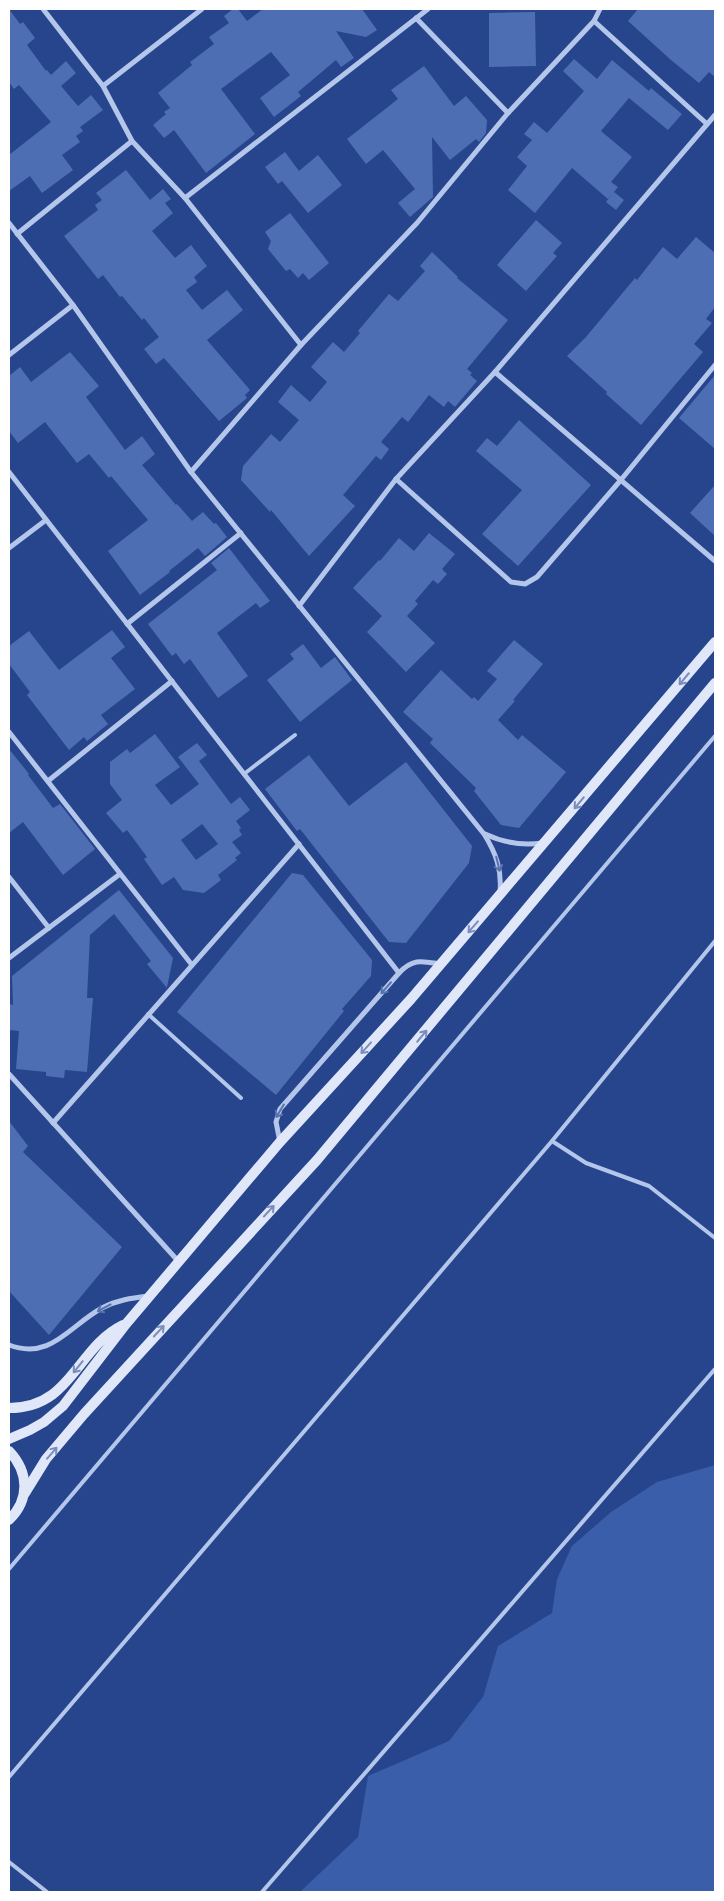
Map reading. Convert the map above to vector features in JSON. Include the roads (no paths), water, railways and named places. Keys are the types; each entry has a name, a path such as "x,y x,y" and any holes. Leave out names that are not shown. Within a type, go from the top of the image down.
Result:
{"main road":[{"path":"9,1439 44,1422 63,1406 126,1324 280,1142 441,964 715,642"},
{"path":"9,1520 21,1505 25,1493 46,1459 89,1407 318,1160 715,683"},
{"path":"9,1408 28,1406 51,1396 62,1388 102,1339 110,1332 126,1324"},
{"path":"9,1451 19,1463 25,1478 25,1493"}],"street":[{"path":"43,9 103,86 132,141 185,198 301,345"},
{"path":"103,86 202,9"},
{"path":"185,198 428,9"},
{"path":"191,472 301,345 417,223 508,112 594,21 600,9"},
{"path":"416,18 508,112"},
{"path":"594,21 707,124"},
{"path":"299,606 396,479 494,372 715,115"},
{"path":"17,234 132,141"},
{"path":"9,223 73,305 191,472 484,834 494,850 499,865 501,880 500,896"},
{"path":"9,355 73,305"},
{"path":"396,479 506,577 518,584 525,584 537,577 620,481 715,365"},
{"path":"494,372 715,561"},
{"path":"9,472 398,973"},
{"path":"9,548 46,520"},
{"path":"127,624 241,533"},
{"path":"48,782 172,681"},
{"path":"9,732 192,965"},
{"path":"484,834 500,842 515,844 546,842"},
{"path":"53,1123 299,844"},
{"path":"9,958 120,874"},
{"path":"9,877 49,928"},
{"path":"280,1142 276,1122 280,1110 398,973 412,962 425,961 441,964"},
{"path":"9,1074 178,1262"},
{"path":"9,1345 32,1348 50,1344 67,1335 89,1317 114,1302 151,1295"}],"lane":[{"path":"244,774 295,735"},
{"path":"9,1569 715,736"},
{"path":"9,1777 552,1141 715,941"},
{"path":"148,1014 241,1098"},
{"path":"552,1141 586,1163 649,1186 715,1238"},
{"path":"262,1892 715,1368"},
{"path":"9,1862 48,1892"}]}
